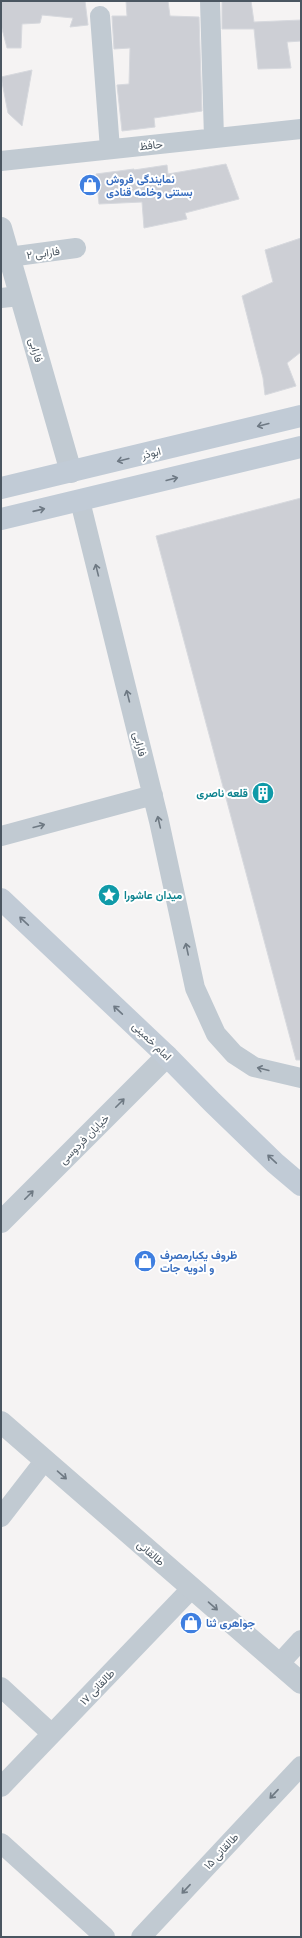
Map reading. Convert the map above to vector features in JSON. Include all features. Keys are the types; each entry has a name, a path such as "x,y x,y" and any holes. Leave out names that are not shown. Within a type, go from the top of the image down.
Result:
{"main road":[{"name":"ابوذر","path":"1,488 301,416"},
{"path":"1,519 301,447"},
{"name":"امام خمینی","path":"1,899 167,1056 212,1102 301,1185"}],"street":[{"path":"210,1 214,138"},
{"path":"100,16 110,149"},
{"name":"حافظ","path":"1,161 301,129"},
{"name":"فارابی","path":"1,228 9,257 11,297 71,472"},
{"name":"فارابی ۲","path":"9,257 76,248"},
{"name":"فارابی","path":"80,501 153,795 195,988 216,1034 234,1054 254,1067 301,1078"},
{"path":"1,836 153,795"},
{"name":"خیابان فردوسی","path":"1,1222 167,1056"},
{"name":"طالقانی","path":"1,1422 301,1683"},
{"path":"1,1517 45,1460"},
{"name":"طالقانی ۱۷","path":"1,1787 192,1588"},
{"path":"279,1664 301,1640"},
{"path":"1,1687 52,1734"},
{"name":"طالقانی ۱۵","path":"141,1937 301,1766"},
{"path":"1,1843 105,1937"}],"building":[{"path":"1,1 85,1 88,25 70,27 73,18 42,15 40,23 22,24 21,48 7,48 1,25"},
{"path":"126,1 168,1 170,16 199,17 202,111 154,118 155,127 122,131 117,85 129,84 130,48 114,49 112,16 127,16"},
{"path":"222,1 251,1 254,22 301,20 301,41 287,42 291,68 258,69 254,29 222,29"},
{"path":"32,70 22,126 8,113 1,77"},
{"path":"226,164 239,199 185,213 187,219 144,228 142,202 99,204 96,174 167,165 168,174"},
{"path":"301,238 301,352 287,363 296,386 265,395 263,378 242,296 273,282 265,250"},
{"name":"قلعه ناصری","path":"301,498 301,1060 296,1060 156,536"}],"place":[{"name":"نمایندگی فروش بستنی وخامه قنادی","path":"90,185"},
{"name":"قلعه ناصری","path":"263,793"},
{"name":"میدان عاشورا","path":"109,895"},
{"name":"ظروف یکبارمصرف و ادویه جات","path":"145,1261"},
{"name":"جواهری ثنا","path":"191,1623"}]}
